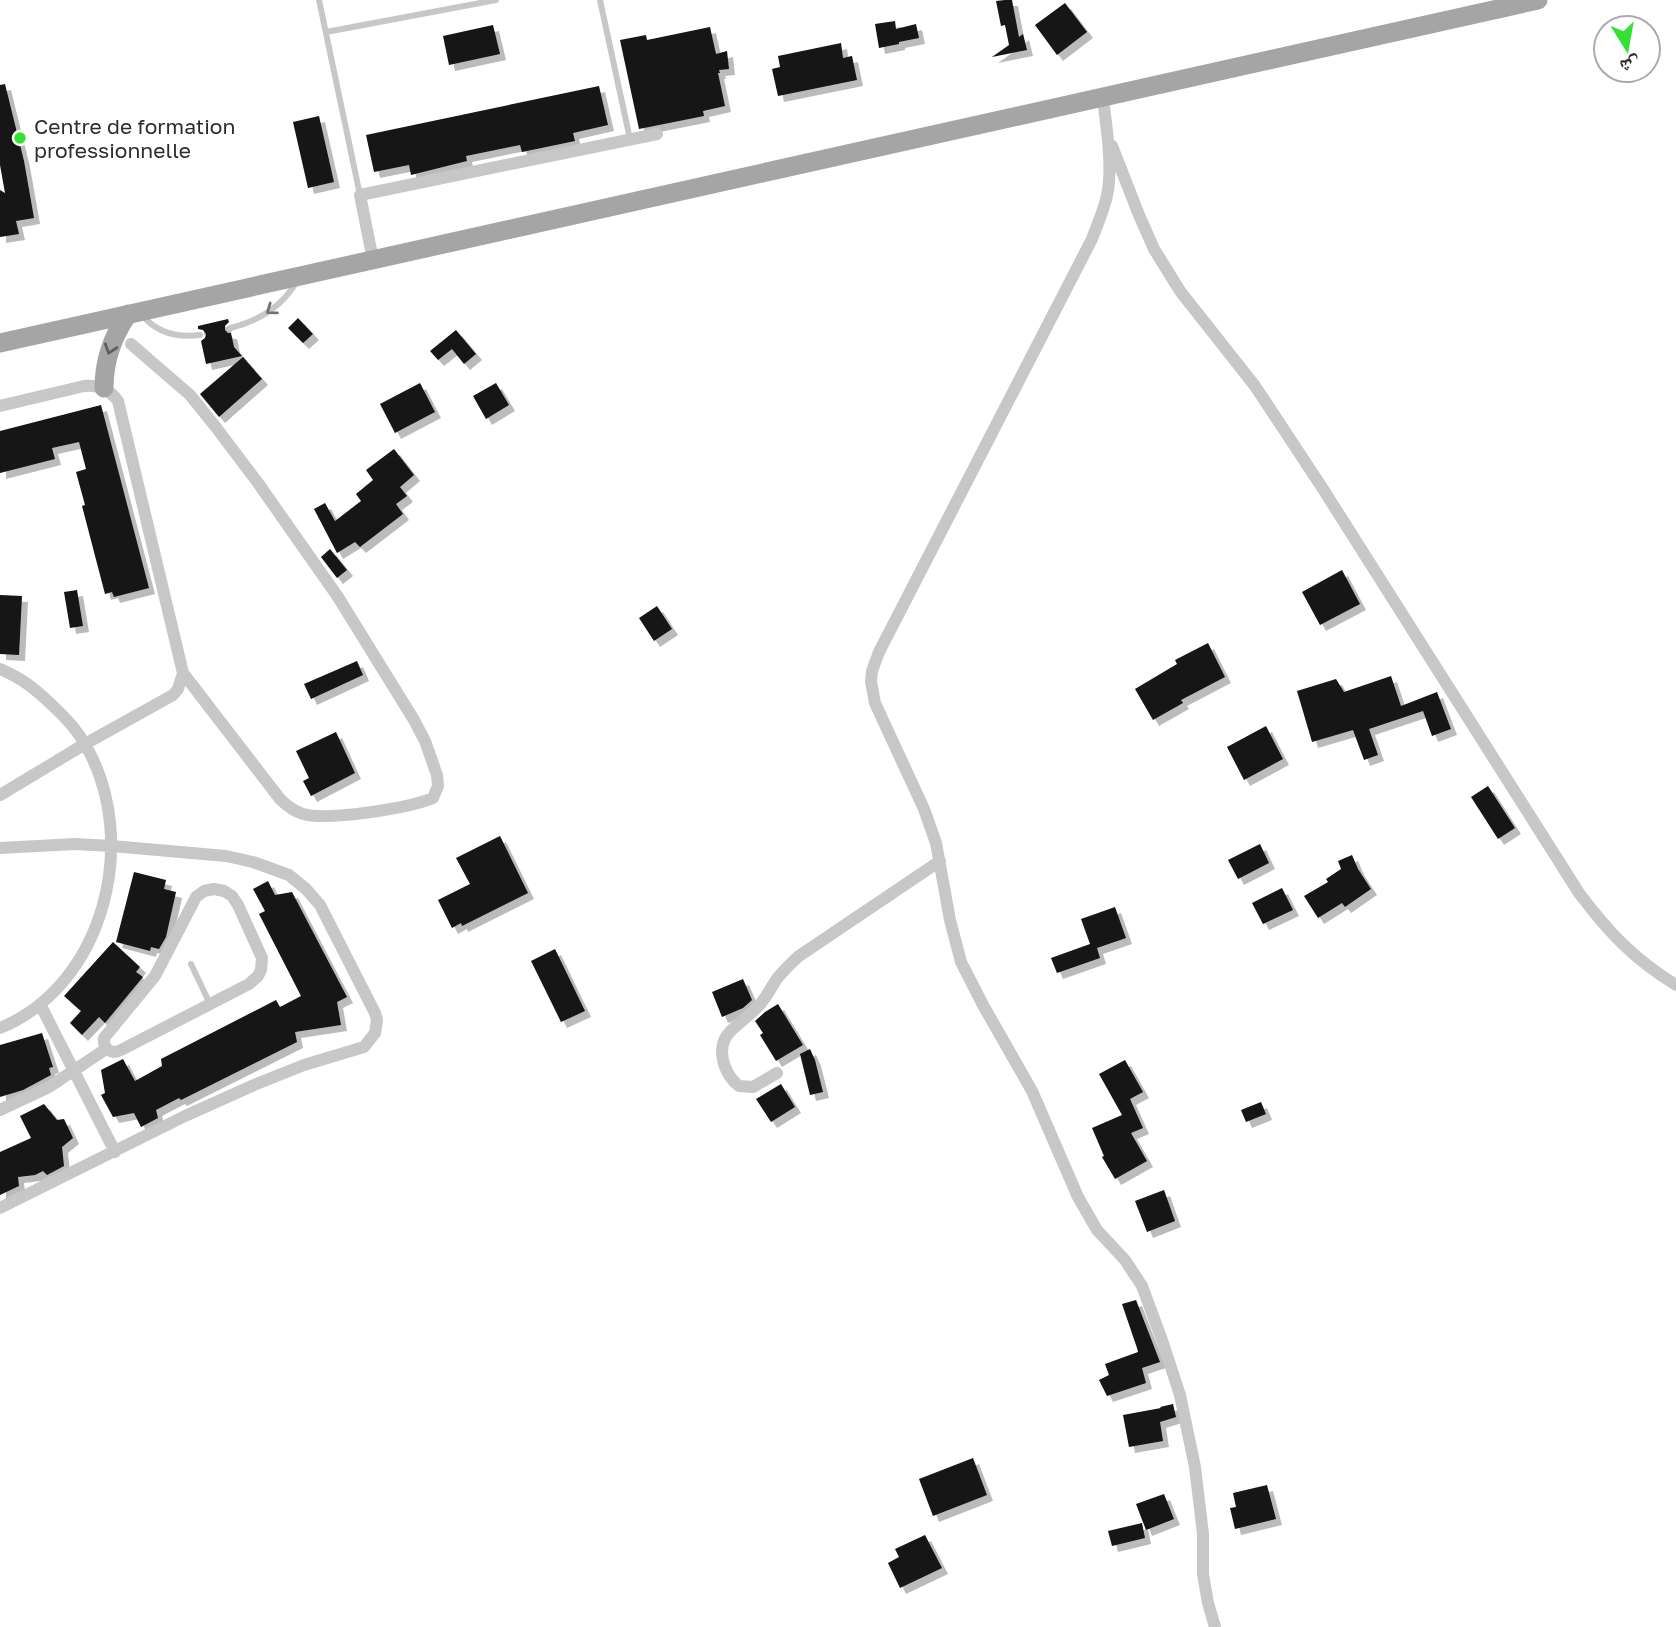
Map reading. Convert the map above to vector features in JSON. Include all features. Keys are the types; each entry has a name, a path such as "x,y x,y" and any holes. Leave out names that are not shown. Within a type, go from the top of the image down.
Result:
{"main road":[{"path":"0,343 1538,0"},
{"path":"104,388 109,349 120,325 134,313"}],"street":[{"path":"1103,98 1109,183 1092,239 875,661 871,682 875,703 924,809 936,843 950,920 961,962 1032,1091 1078,1198 1097,1230 1125,1260 1142,1286 1180,1395 1195,1466 1203,1534 1203,1574 1215,1627"},
{"path":"1106,132 1149,237 1180,291 1255,386 1579,893 1619,942 1641,962 1676,985"},
{"path":"373,260 360,195 657,134"},
{"path":"0,405 84,386 104,388 118,401 183,673 280,799 295,811 313,816 344,815 422,802 433,797 438,786 437,775 425,741 338,597 207,416 181,387 131,344"},
{"path":"0,669 19,677 39,692 62,714 85,744 103,785 110,816 112,846 106,893 95,927 82,954 65,979 40,1004 0,1028"},
{"path":"0,795 173,695 183,673"},
{"path":"0,848 56,844 226,856 289,875 306,888 320,905 377,1020 375,1033 364,1047 304,1065 254,1085 185,1116 0,1208"},
{"path":"777,1073 752,1087 734,1082 726,1069 721,1048 734,1027 761,1004 786,968 799,957 940,862"},
{"path":"214,889 232,896 260,952 261,970 254,981 116,1052 110,1052 106,1048 104,1038 155,976 196,897 204,891 214,889"},
{"path":"40,1004 115,1152"},
{"path":"0,1110 49,1087 106,1048"}],"lane":[{"path":"319,0 360,195"},
{"path":"326,32 496,0"},
{"path":"600,0 630,139"},
{"path":"230,328 271,311 287,295 299,276"},
{"path":"134,313 166,333 188,337 200,335"},
{"path":"191,964 210,1004"}],"building":[{"path":"1012,0 1019,37 1023,34 1027,50 992,57 1009,45 1005,25 1001,26 996,1"},
{"path":"1065,3 1087,32 1057,55 1035,25"},
{"path":"895,21 896,29 916,24 919,38 879,48 875,24"},
{"path":"493,25 500,54 449,65 443,36"},
{"path":"710,27 716,54 727,51 729,69 719,70 718,73 725,106 703,111 704,116 639,129 620,40 646,35 647,40"},
{"path":"841,43 843,58 852,56 857,80 778,96 772,69 780,67 778,56"},
{"path":"5,84 24,161 34,218 16,221 19,234 0,237 0,190 5,193 0,165 0,85"},
{"path":"599,86 608,125 573,133 575,141 522,152 520,145 466,156 467,161 411,175 409,165 374,172 366,135"},
{"path":"319,116 334,182 308,188 293,122"},
{"path":"298,318 313,334 303,343 288,328"},
{"path":"228,319 225,330 231,333 234,347 242,356 206,364 201,341 206,334 198,329 198,326"},
{"path":"456,330 476,354 464,364 452,349 438,360 430,351"},
{"path":"243,357 262,379 219,417 200,394"},
{"path":"420,383 435,412 395,433 380,404"},
{"path":"496,383 509,405 486,419 473,396"},
{"path":"101,405 149,588 114,597 112,592 105,594 82,506 85,505 76,472 86,469 79,442 52,448 55,459 0,473 0,431"},
{"path":"394,449 414,475 400,487 407,496 396,504 403,514 360,547 355,542 337,553 314,509 325,503 335,521 361,501 356,494 373,480 366,470"},
{"path":"330,549 347,570 337,578 321,557"},
{"path":"1342,570 1360,604 1320,625 1302,592"},
{"path":"77,590 83,626 70,628 64,592"},
{"path":"0,595 22,596 19,655 0,654"},
{"path":"657,606 672,629 654,641 639,618"},
{"path":"1208,643 1225,677 1181,700 1183,703 1153,720 1135,689 1177,664 1175,660"},
{"path":"357,661 363,675 311,699 304,684"},
{"path":"1391,676 1401,706 1437,692 1451,729 1432,736 1423,711 1369,729 1378,755 1364,760 1353,730 1312,742 1297,691 1336,679 1344,692"},
{"path":"1266,726 1283,759 1244,780 1227,747"},
{"path":"336,732 355,773 311,796 303,781 309,778 296,751"},
{"path":"1488,786 1515,828 1498,839 1471,797"},
{"path":"500,836 528,893 462,926 461,923 452,928 438,900 470,884 456,858"},
{"path":"1260,844 1269,863 1238,879 1228,860"},
{"path":"1352,855 1371,889 1345,907 1342,903 1318,918 1304,896 1328,882 1326,879 1341,869 1338,861"},
{"path":"134,872 166,880 164,889 176,892 166,937 159,949 151,947 150,951 116,942"},
{"path":"268,881 275,895 292,892 347,997 337,1002 341,1025 295,1032 297,1042 156,1110 158,1118 141,1127 134,1113 113,1117 101,1095 105,1093 101,1070 123,1059 135,1081 162,1066 161,1059 276,1000 280,1007 301,996 259,914 265,911 253,889"},
{"path":"1282,888 1293,910 1263,924 1252,903"},
{"path":"1115,907 1126,938 1097,948 1100,958 1057,973 1051,958 1090,944 1081,919"},
{"path":"113,942 140,967 136,972 143,977 105,1023 99,1017 82,1035 70,1023 81,1011 64,996"},
{"path":"555,949 585,1011 561,1022 531,961"},
{"path":"743,979 752,1000 743,1008 722,1017 712,992"},
{"path":"778,1004 803,1045 776,1061 755,1021"},
{"path":"42,1033 53,1067 49,1068 51,1075 23,1090 0,1097 0,1045"},
{"path":"810,1049 823,1092 810,1095 800,1054"},
{"path":"1125,1060 1143,1092 1130,1099 1143,1128 1131,1133 1147,1161 1115,1179 1102,1157 1104,1156 1092,1128 1122,1115 1099,1074"},
{"path":"781,1084 795,1107 771,1122 756,1099"},
{"path":"1261,1102 1266,1114 1246,1122 1241,1110"},
{"path":"44,1104 57,1120 64,1119 73,1138 62,1147 64,1166 47,1175 43,1171 18,1177 19,1186 0,1195 0,1152 31,1138 20,1116"},
{"path":"1164,1190 1175,1221 1147,1232 1135,1201"},
{"path":"1136,1300 1160,1362 1142,1368 1146,1383 1107,1396 1099,1380 1109,1375 1105,1364 1138,1352 1122,1304"},
{"path":"1173,1404 1176,1417 1160,1422 1163,1441 1129,1447 1123,1415"},
{"path":"973,1458 987,1495 933,1516 919,1479"},
{"path":"1267,1485 1276,1519 1235,1529 1230,1508 1236,1507 1233,1493"},
{"path":"1164,1494 1174,1519 1146,1530 1136,1504"},
{"path":"1142,1523 1145,1538 1112,1546 1108,1531"},
{"path":"925,1535 942,1568 900,1588 888,1563 899,1557 895,1549"}],"place":[{"name":"Centre de formation professionnelle","path":"20,138"}]}
